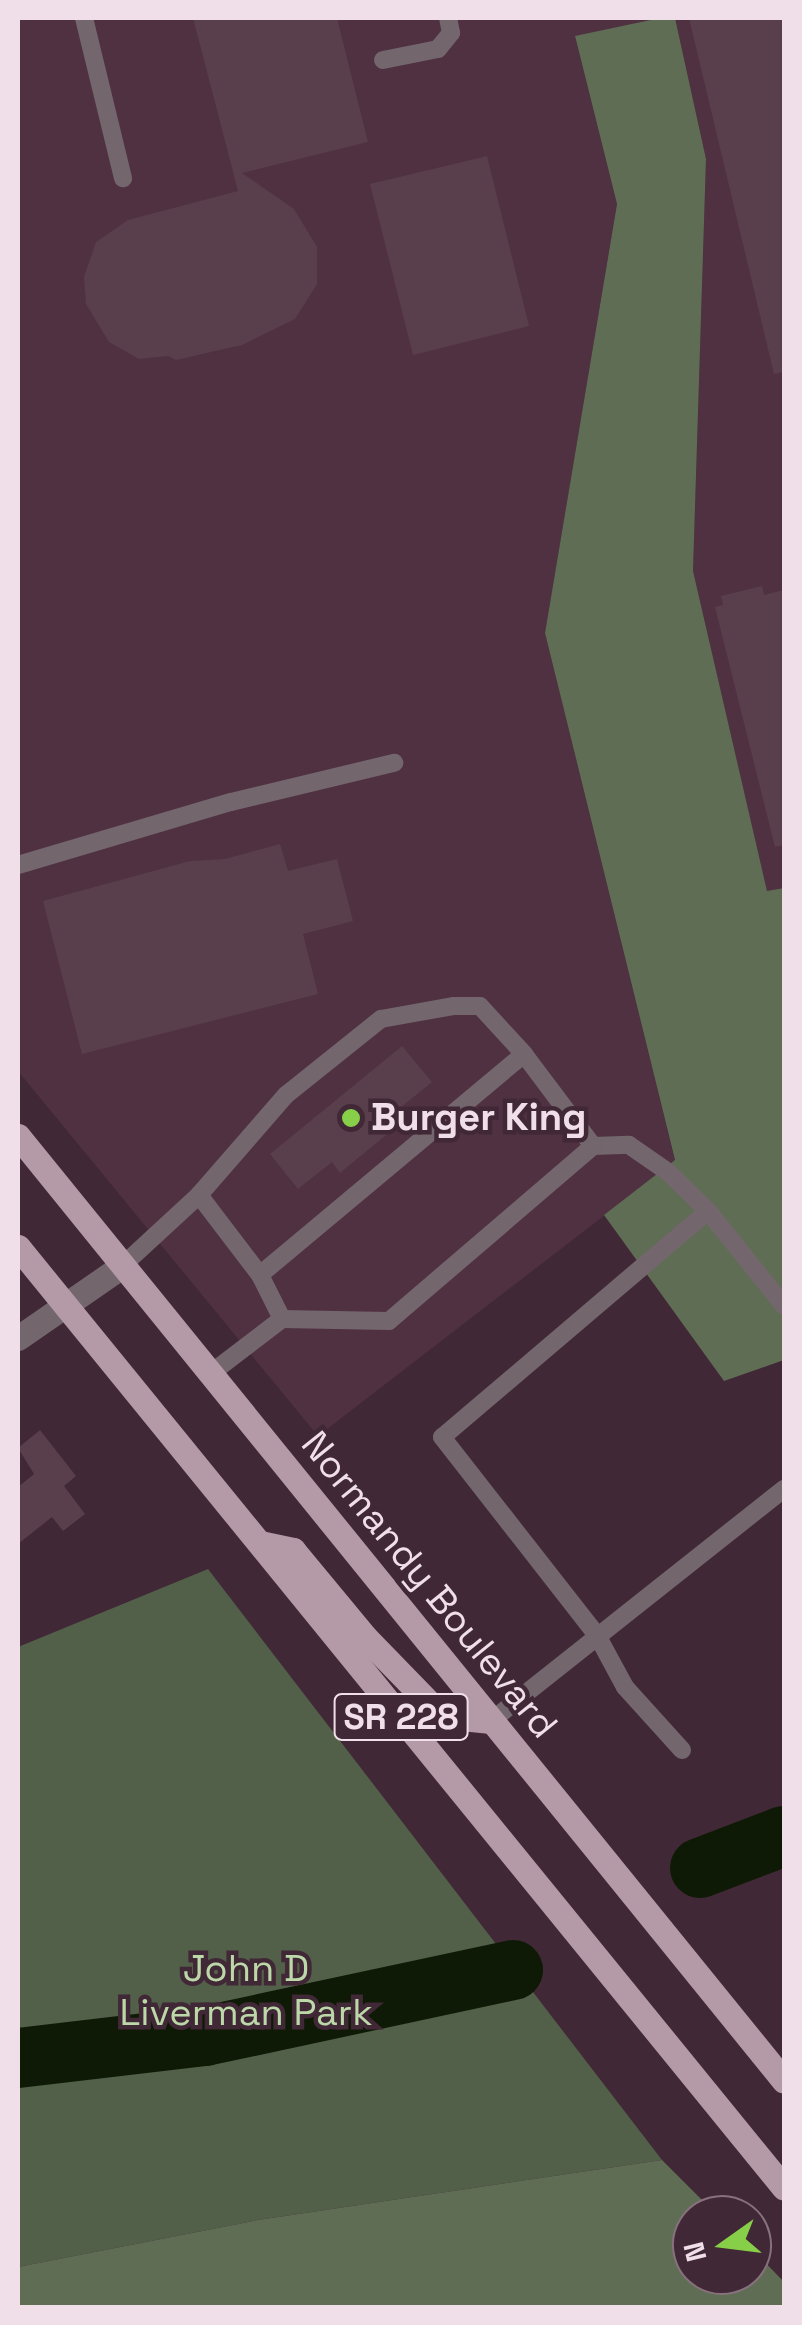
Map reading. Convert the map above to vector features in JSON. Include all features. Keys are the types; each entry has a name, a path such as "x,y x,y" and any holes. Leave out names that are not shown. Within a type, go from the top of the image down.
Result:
{"main road":[{"name":"Normandy Boulevard","path":"18,1136 784,2081"},
{"name":"SR 228","path":"18,1247 784,2188"},
{"path":"260,1543 293,1550 365,1637 432,1707 452,1717 491,1721"}],"street":[{"path":"18,1338 122,1266"}],"lane":[{"path":"84,18 123,178"},
{"path":"383,60 438,49 451,33 448,18"},
{"path":"18,865 231,802 394,763"},
{"path":"122,1266 199,1195 286,1095 381,1018 453,1006 480,1006 524,1054 594,1146"},
{"path":"260,1275 524,1054"},
{"path":"210,1374 282,1319 389,1321 594,1146 629,1145 668,1172 708,1211 784,1306"},
{"path":"199,1195 260,1275 282,1319"},
{"path":"682,1750 625,1686 598,1637 442,1437 708,1211"},
{"path":"491,1721 784,1489"}],"shaded area":[{"path":"18,18 660,18 575,37 617,204 545,633 675,1161 318,1436 18,1071"},
{"path":"675,18 784,18 784,888 767,892 693,571 706,159"}],"green space":[{"path":"675,18 706,159 693,571 767,891 784,888 784,1360 724,1381 604,1215 675,1160 545,633 617,204 575,36"},
{"name":"John D Liverman Park","path":"208,1569 662,2160 258,2220 18,2267 18,1647"},
{"path":"662,2160 697,2195 672,2195 672,2295 772,2295 772,2270 784,2282 784,2307 18,2307 18,2267 258,2220"}],"building":[{"path":"193,18 337,18 368,142 242,173 294,209 317,247 317,284 295,319 242,345 176,360 168,356 139,359 109,342 86,304 84,277 96,242 128,220 238,191"},
{"path":"689,18 784,18 784,372 774,374"},
{"path":"487,156 529,326 413,355 370,184"},
{"path":"762,586 764,595 784,590 784,845 775,847 715,607 723,605 721,596"},
{"path":"280,844 288,871 337,859 353,921 303,934 318,994 82,1054 43,901 190,861 225,859"},
{"name":"Burger King","path":"402,1046 432,1082 384,1121 392,1130 340,1173 332,1162 298,1189 270,1154"},
{"path":"40,1430 76,1476 64,1486 85,1514 63,1531 52,1517 18,1544 18,1487 34,1474 18,1448"}],"waterway":[{"path":"700,1868 784,1836"},
{"path":"18,2058 205,2036 513,1970"}],"place":[{"name":"Burger King","path":"351,1118"}]}
